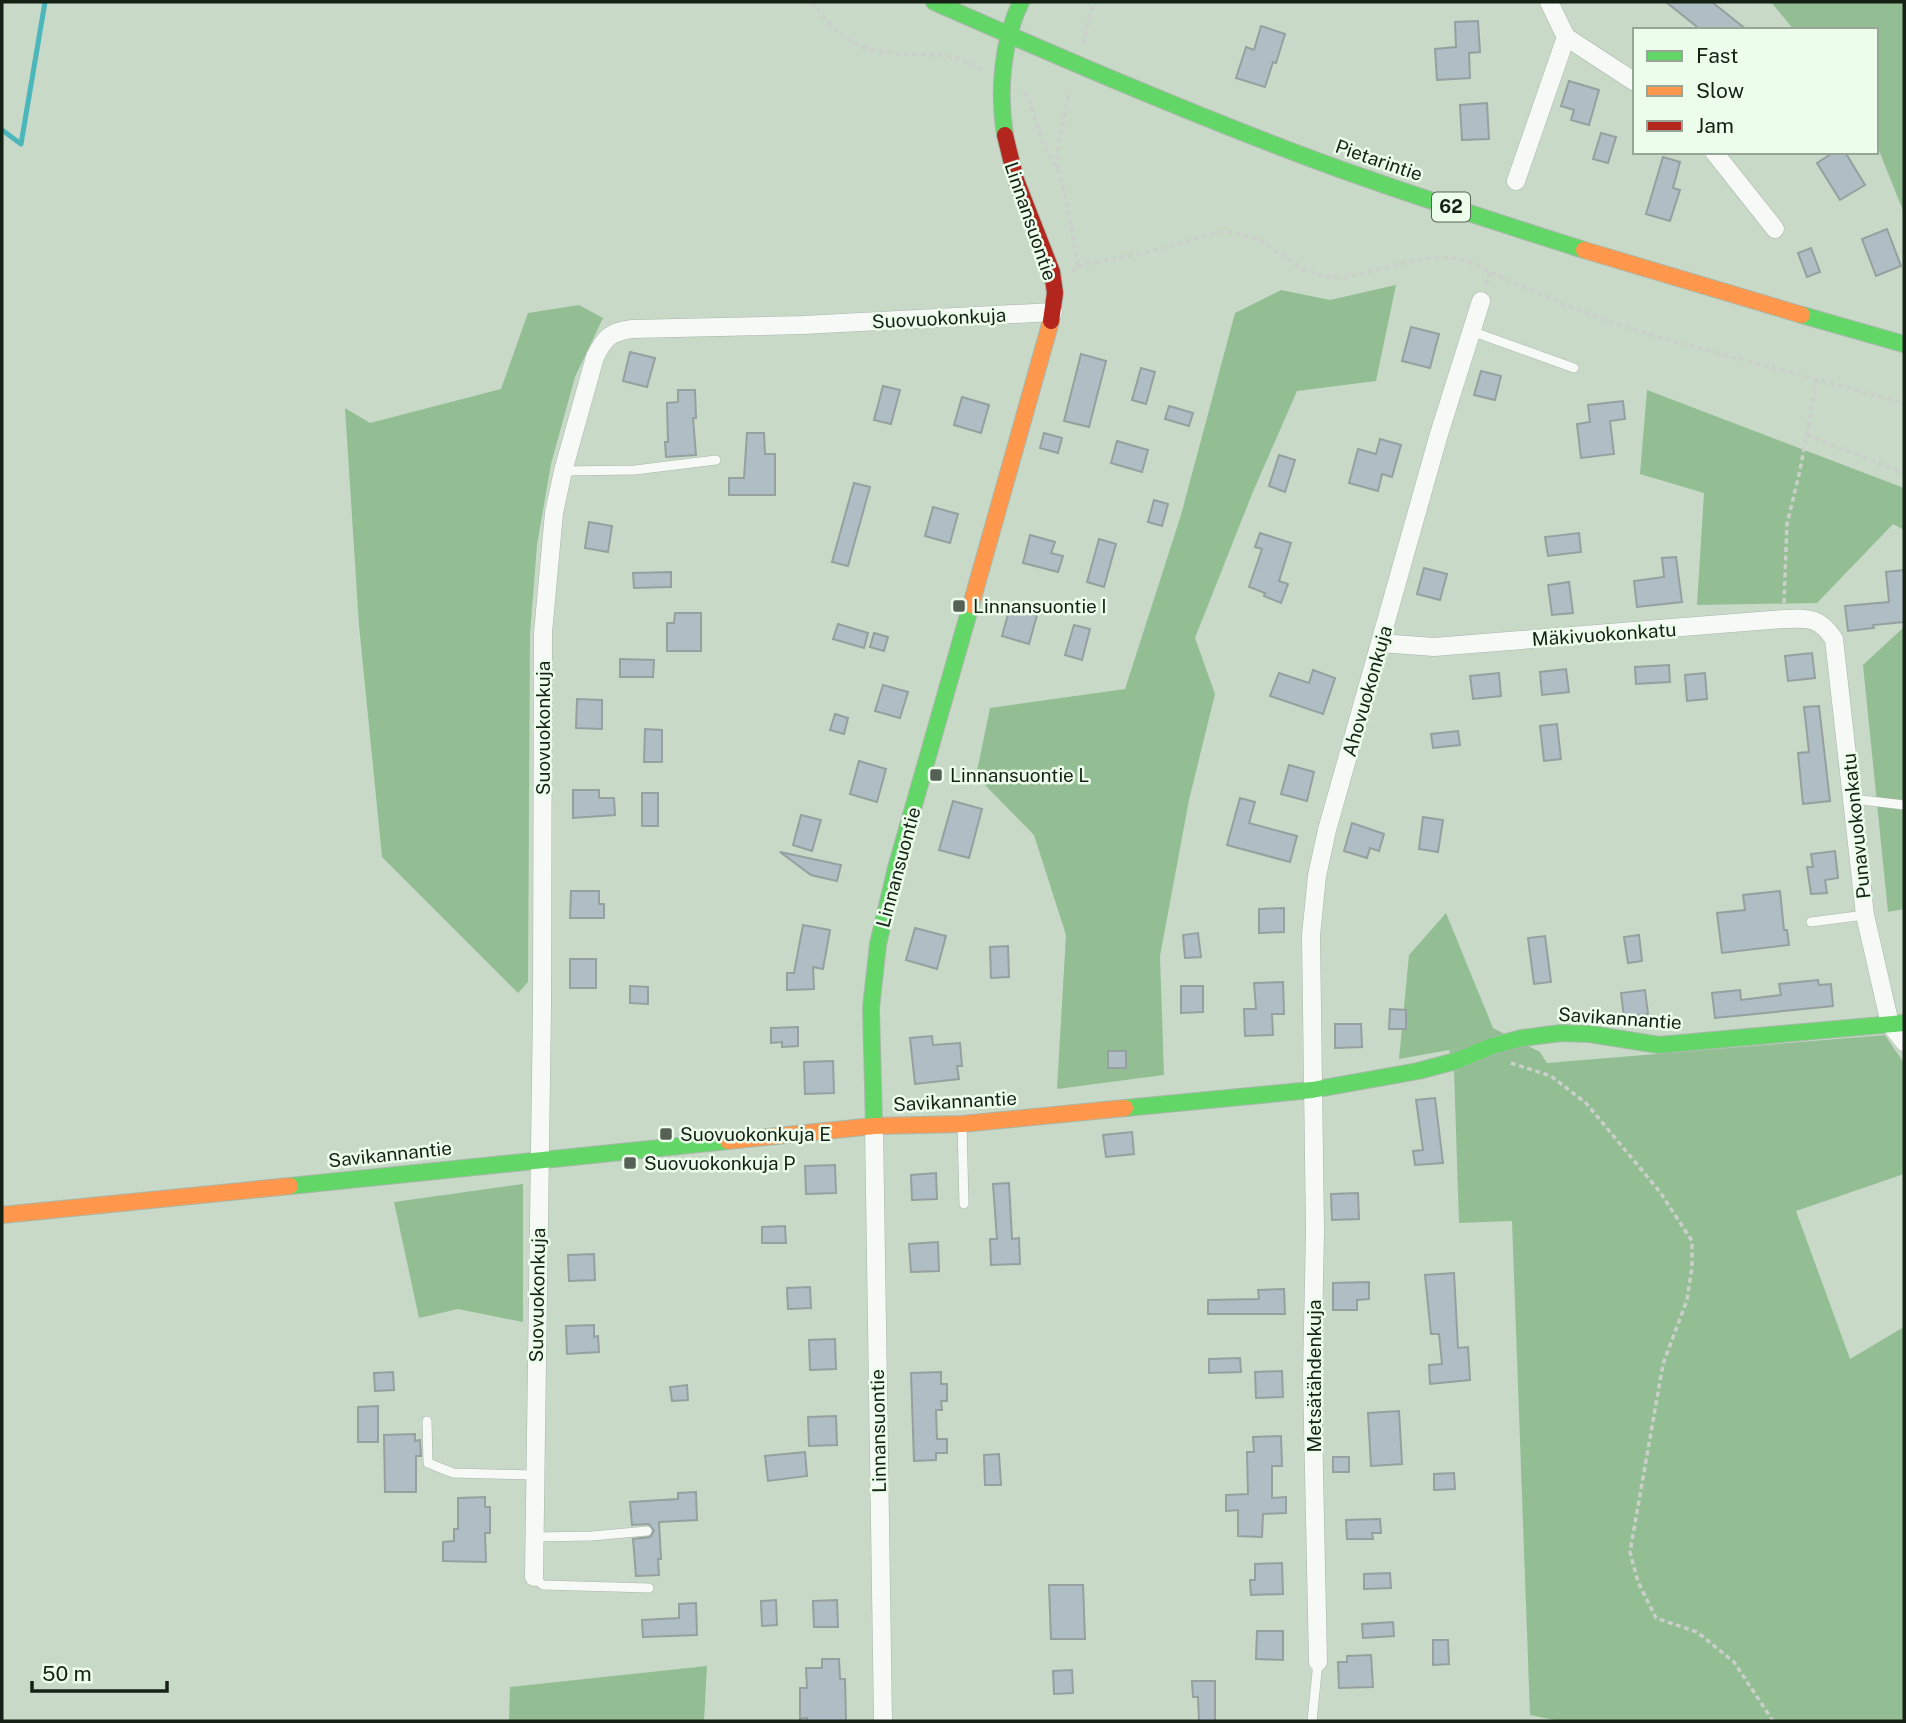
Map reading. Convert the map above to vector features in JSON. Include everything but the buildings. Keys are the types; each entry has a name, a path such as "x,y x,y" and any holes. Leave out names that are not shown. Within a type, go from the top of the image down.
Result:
{"street":[{"name":"Pietarintie","path":"934,2 1194,113 1314,159 1434,201 1674,277 1904,344"},
{"name":"Linnansuontie","path":"883,1721 872,1016 878,944 896,868 1049,333 1055,282 1018,188 1002,131 1000,104 1003,78 1010,35 1021,2"},
{"path":"1549,2 1566,37 1633,81"},
{"path":"1516,181 1566,37"},
{"path":"1716,154 1775,229"},
{"name":"Ahovuokonkuja","path":"1312,1090 1311,936 1317,876 1327,830 1380,643 1480,301"},
{"name":"Suovuokonkuja","path":"534,1577 543,633 549,548 563,471 596,357 604,340 617,331 663,327 803,325 1052,312"},
{"name":"Mäkivuokonkatu","path":"1380,643 1434,647 1784,619 1816,621 1826,627"},
{"name":"Punavuokonkatu","path":"1826,627 1834,639 1866,915 1897,1024"},
{"path":"1897,1024 1904,1042"},
{"name":"Savikannantie","path":"2,1215 874,1126 962,1124 1312,1090 1418,1071 1522,1038 1561,1033 1590,1034 1659,1045 1897,1024"},
{"name":"Metsätähdenkuja","path":"1312,1090 1315,1232 1312,1376 1318,1662"}],"lane":[{"path":"1471,331 1574,368"},
{"path":"563,471 635,470 716,460"},
{"path":"1853,799 1904,805"},
{"path":"1811,922 1866,915"},
{"path":"962,1124 964,1204"},
{"path":"427,1421 428,1463 453,1474 534,1475"},
{"path":"534,1536 592,1536 647,1531"},
{"path":"534,1577 543,1585 649,1588"},
{"path":"1312,1721 1318,1662"}],"path":[{"path":"812,2 830,24 848,39 865,48 950,57 1003,78 1022,89 1028,96 1042,141 1058,170 1067,204 1077,266"},
{"path":"1082,44 1093,2"},
{"path":"1058,170 1058,145 1070,91"},
{"path":"1784,619 1787,524 1817,379"},
{"path":"1807,435 1904,473"},
{"path":"1492,1046 1508,1062 1551,1076 1586,1103 1660,1192 1692,1241 1692,1267 1687,1300 1663,1364 1630,1552 1638,1583 1656,1618 1697,1632 1734,1662 1773,1721"}],"green space":[{"path":"1771,2 1904,2 1904,213 1878,148 1878,28 1792,28"},
{"path":"1396,285 1376,381 1297,391 1252,494 1195,638 1215,694 1189,800 1160,956 1164,1075 1057,1089 1066,935 1034,835 976,776 990,708 1125,689 1181,515 1235,313 1281,290 1330,300"},
{"path":"579,305 603,318 575,377 551,464 537,545 530,634 528,982 518,993 382,857 359,625 345,408 370,423 501,389 528,313"},
{"path":"1647,390 1904,488 1904,530 1893,524 1817,603 1697,605 1704,493 1640,474"},
{"path":"1904,627 1904,909 1888,912 1863,665"},
{"path":"1446,913 1493,1028 1540,1052 1547,1063 1885,1035 1904,1063 1904,1174 1796,1211 1850,1359 1904,1327 1904,1721 1559,1721 1530,1715 1512,1221 1459,1223 1454,1070 1449,1050 1399,1059 1409,955"},
{"path":"523,1184 523,1322 458,1309 419,1318 394,1202"},
{"path":"707,1666 704,1721 509,1721 510,1687"}],"waterway":[{"path":"2,130 21,144 45,2"}],"traffic: fast":[{"path":"934,2 1122,83 1312,159 1584,250"},
{"path":"1005,135 1003,67 1010,33 1021,2"},
{"path":"1802,315 1904,344"},
{"path":"874,1126 871,1008 878,944 896,868 971,605"},
{"path":"1125,1108 1312,1090 1418,1071 1522,1038 1561,1033 1590,1034 1659,1045 1904,1023"},
{"path":"290,1186 728,1141"}],"traffic: slow":[{"path":"1584,250 1802,315"},
{"path":"971,605 1051,321"},
{"path":"728,1141 874,1126 962,1124 1125,1108"},
{"path":"2,1215 290,1186"}],"traffic: jam":[{"path":"1005,135 1016,180 1052,272 1055,293 1051,321"}],"place":[{"name":"Linnansuontie I","path":"959,606"},
{"name":"Linnansuontie L","path":"936,775"},
{"name":"Suovuokonkuja E","path":"666,1134"},
{"name":"Suovuokonkuja P","path":"630,1163"}]}
